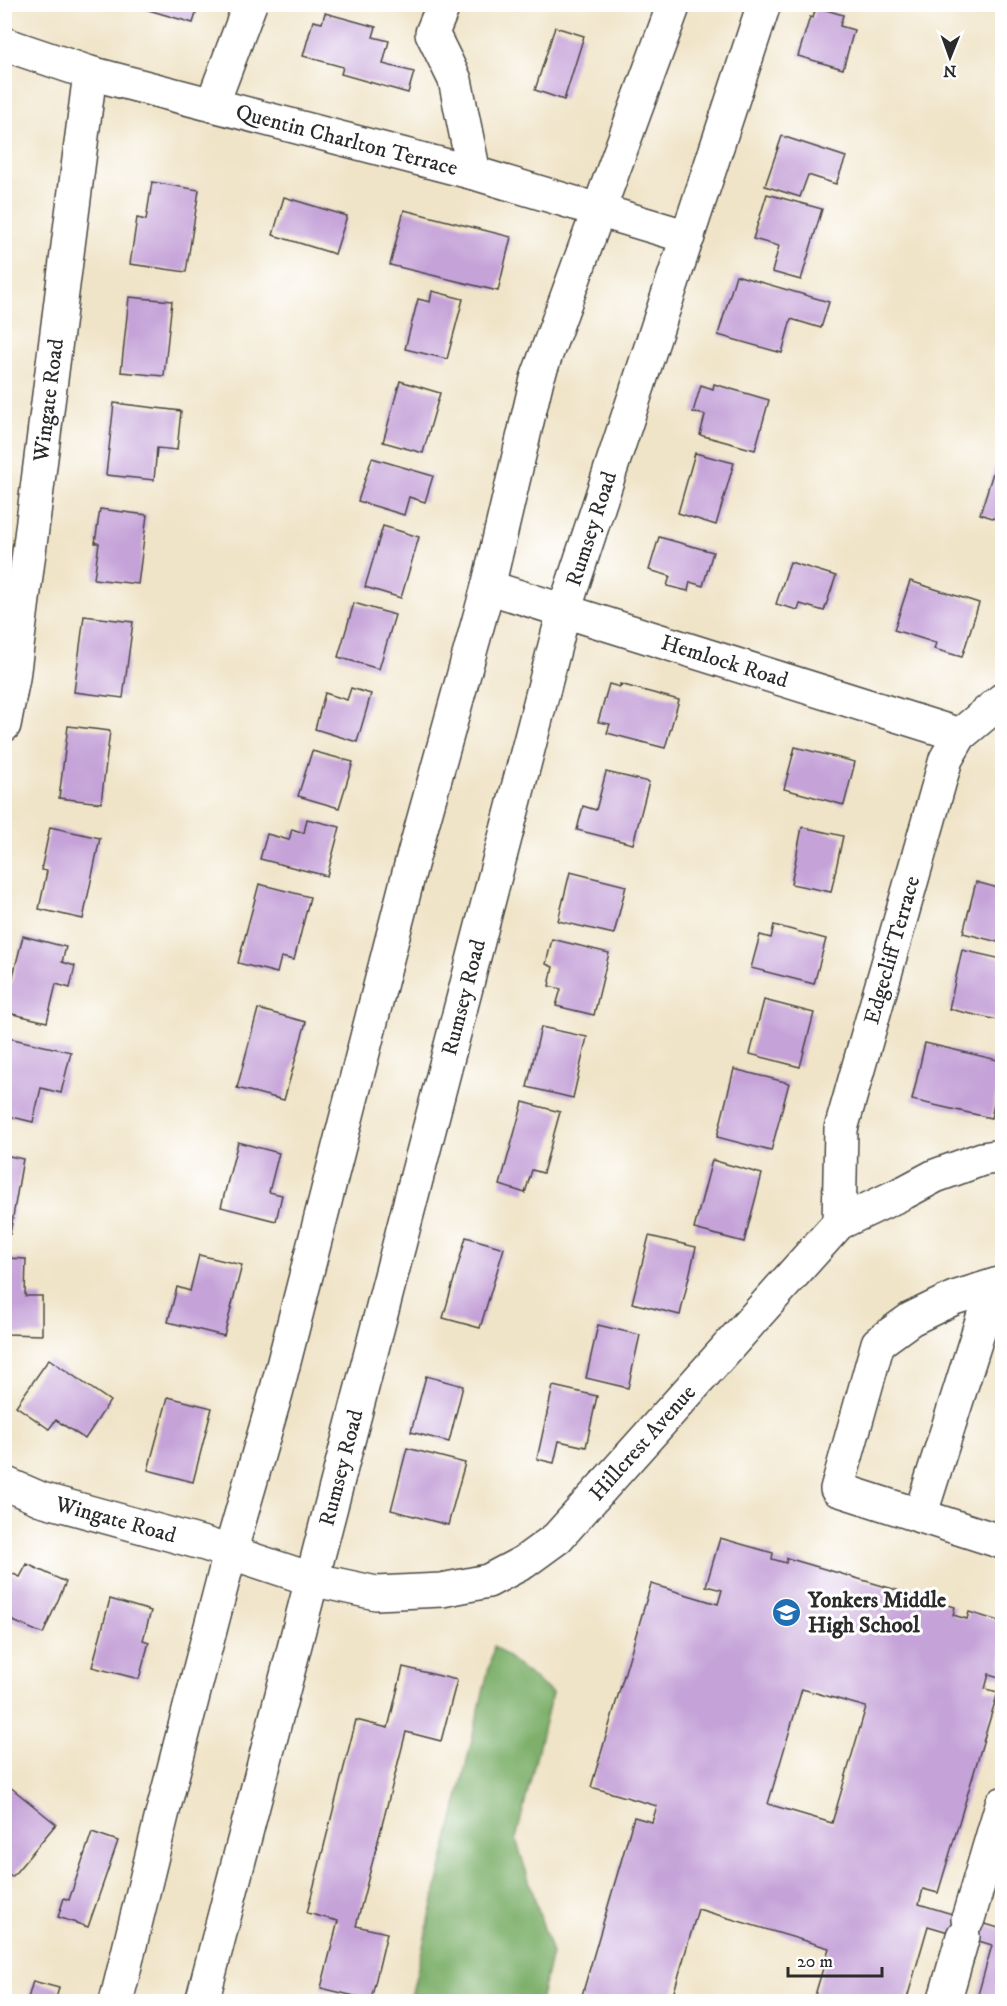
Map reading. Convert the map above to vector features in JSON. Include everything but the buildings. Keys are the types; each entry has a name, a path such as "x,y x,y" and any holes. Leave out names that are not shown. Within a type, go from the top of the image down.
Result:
{"street":[{"path":"212,105 250,4"},
{"path":"444,4 432,33 455,80 474,173"},
{"path":"116,2001 230,1553 279,1381 411,865 488,586 537,379 674,4"},
{"name":"Rumsey Road","path":"202,2001 564,612 764,4"},
{"name":"Quentin Charlton Terrace","path":"4,44 90,73 474,173 688,237"},
{"name":"Wingate Road","path":"4,725 13,678 90,73"},
{"name":"Hemlock Road","path":"488,586 564,612 960,735"},
{"name":"Edgecliff Terrace","path":"839,1223 841,1130 946,759 960,735 1002,700"},
{"name":"Hillcrest Avenue","path":"230,1553 311,1579 376,1593 442,1590 488,1581 524,1562 557,1538 839,1223 935,1176 982,1159 1002,1156"},
{"path":"920,1516 998,1285"},
{"path":"998,1285 954,1298 911,1319 878,1343 837,1490 1002,1542"},
{"name":"Wingate Road","path":"4,1483 40,1499 230,1553"},
{"path":"944,2001 1002,1804"}],"green space":[{"path":"494,1646 552,1693 516,1839 552,1954 540,2001 410,2001"}],"place":[{"name":"Yonkers Middle High School","path":"787,1613"}]}
